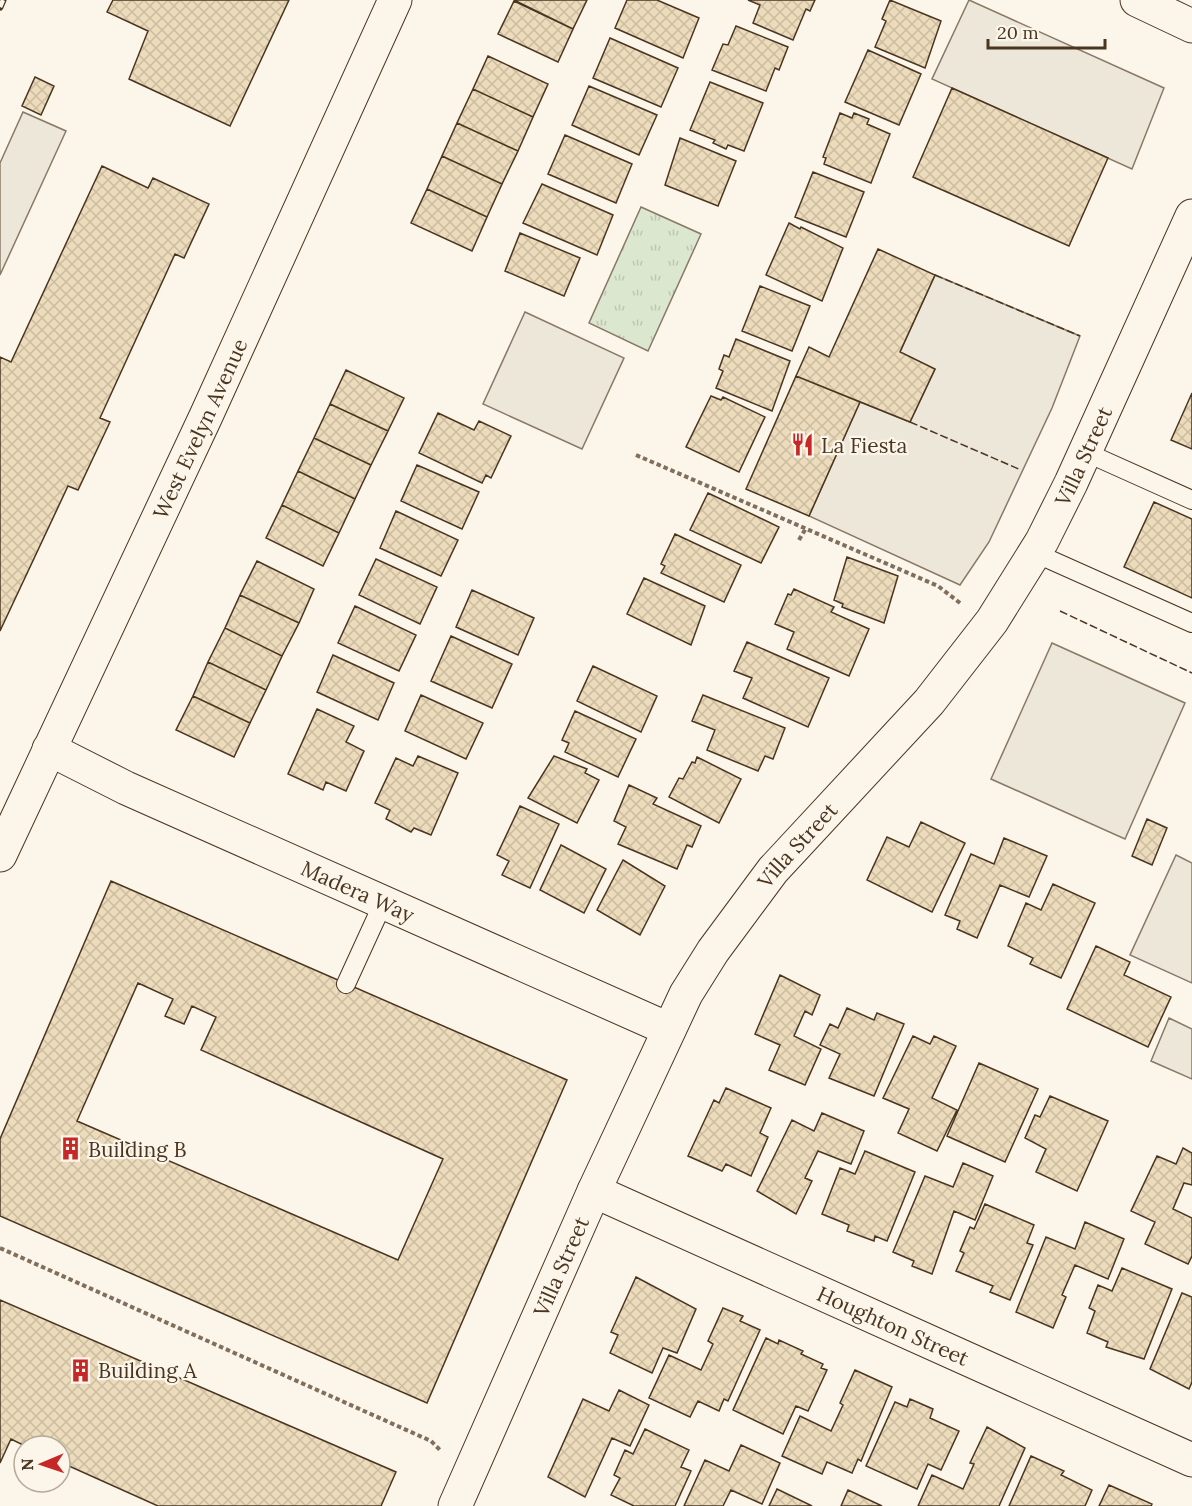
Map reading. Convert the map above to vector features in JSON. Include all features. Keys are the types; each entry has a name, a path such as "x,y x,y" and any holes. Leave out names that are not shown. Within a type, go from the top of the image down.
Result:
{"street":[{"name":"West Evelyn Avenue","path":"0,855 206,416 395,0"},
{"path":"1137,0 1192,26"},
{"name":"Villa Street","path":"461,1492 668,1029 712,951 773,870 929,702 988,626 1035,553 1085,452 1192,216"},
{"name":"Madera Way","path":"49,749 136,792 668,1029"},
{"name":"Houghton Street","path":"594,1191 1192,1460"}],"lane":[{"path":"1085,452 1192,500"},
{"path":"1035,553 1192,623"},
{"path":"346,984 384,901"}],"path":[{"path":"636,455 938,586 988,626"},
{"path":"799,540 806,528"},
{"path":"0,1248 431,1441 461,1492"}],"green space":[{"path":"641,207 701,234 648,351 589,323"}],"shaded area":[{"path":"969,0 1164,88 1132,169 932,79"},
{"path":"23,112 66,131 0,275 0,163"},
{"path":"935,275 1080,336 1052,408 989,542 960,585 809,516 860,402 910,422 935,369 900,352"},
{"path":"525,312 624,358 582,449 483,404"},
{"path":"1052,643 1185,703 1125,839 991,779"},
{"path":"1176,855 1192,863 1192,983 1130,955"},
{"path":"1169,1018 1192,1029 1192,1079 1151,1061"}],"building":[{"path":"113,0 289,0 230,126 129,79 148,31 107,12"},
{"path":"514,0 587,0 573,29"},
{"path":"627,0 657,0 699,18 683,58 615,28"},
{"path":"748,0 815,0 810,11 806,9 793,40 753,23 760,5"},
{"path":"890,0 941,21 925,68 875,47 886,21 882,19"},
{"path":"514,1 573,29 558,62 498,34"},
{"path":"736,26 788,47 779,70 775,68 766,91 712,70 723,44 728,45"},
{"path":"610,38 678,68 661,107 593,78"},
{"path":"868,50 921,74 899,125 845,102"},
{"path":"488,56 548,84 533,117 473,89"},
{"path":"35,77 54,86 41,115 22,106"},
{"path":"710,82 763,103 744,151 728,145 726,149 713,143 715,140 690,130"},
{"path":"589,86 657,115 639,155 572,125"},
{"path":"952,88 1108,158 1069,246 913,177"},
{"path":"473,89 533,117 518,151 457,123"},
{"path":"840,113 852,118 854,113 869,119 867,124 890,134 871,183 824,164 826,158 823,157"},
{"path":"457,123 518,151 502,184 442,156"},
{"path":"565,135 632,164 616,203 548,174"},
{"path":"680,138 736,161 718,206 665,185"},
{"path":"442,156 502,184 487,217 427,189"},
{"path":"102,166 148,188 153,178 209,204 184,258 175,254 100,418 110,422 78,490 68,486 0,631 0,357 11,362"},
{"path":"813,172 864,192 846,237 795,217"},
{"path":"542,184 613,215 597,255 523,223"},
{"path":"427,189 487,217 472,251 411,223"},
{"path":"789,223 843,248 822,301 766,275"},
{"path":"520,233 580,258 564,296 505,271"},
{"path":"878,249 935,275 900,352 935,369 910,422 796,376 809,347 829,357"},
{"path":"760,286 810,306 792,351 742,331"},
{"path":"736,339 790,361 772,411 716,388 723,371 719,369 724,355 729,357"},
{"path":"346,370 404,398 388,431 330,404"},
{"name":"La Fiesta","path":"796,376 860,402 809,516 746,489"},
{"path":"1192,393 1192,449 1171,440"},
{"path":"711,396 721,400 723,397 765,417 739,472 686,447"},
{"path":"330,404 388,431 371,465 314,438"},
{"path":"438,413 474,430 479,421 511,436 491,478 486,475 482,483 419,453"},
{"path":"314,438 371,465 355,499 298,471"},
{"path":"417,465 479,492 462,529 401,501"},
{"path":"298,471 355,499 339,533 282,505"},
{"path":"708,493 779,527 761,563 690,530"},
{"path":"1154,502 1192,519 1192,598 1124,567"},
{"path":"282,505 339,533 323,566 266,538"},
{"path":"396,511 458,540 441,576 380,548"},
{"path":"675,534 741,565 724,602 661,573 665,566 661,564"},
{"path":"847,557 898,576 884,623 842,607 843,604 834,600"},
{"path":"376,559 437,587 420,624 359,595"},
{"path":"257,561 314,589 299,623 240,595"},
{"path":"644,578 705,606 691,645 627,614"},
{"path":"794,589 834,607 831,612 869,629 849,676 787,649 794,632 775,624 788,594 791,595"},
{"path":"472,590 534,618 518,655 456,627"},
{"path":"240,595 299,623 282,656 225,628"},
{"path":"355,606 416,635 399,671 338,643"},
{"path":"225,628 282,656 266,690 208,662"},
{"path":"451,636 512,664 492,708 431,681"},
{"path":"747,642 829,678 808,727 743,698 752,678 734,671"},
{"path":"333,655 394,683 378,720 317,692"},
{"path":"208,662 266,690 250,723 193,696"},
{"path":"593,666 657,696 641,732 577,701"},
{"path":"421,695 483,723 466,759 405,731"},
{"path":"703,695 785,728 773,759 765,756 758,771 707,750 715,730 692,721"},
{"path":"193,696 250,723 234,757 176,730"},
{"path":"317,709 354,726 346,742 364,751 346,791 326,782 323,790 288,774"},
{"path":"575,711 636,739 618,777 565,752 569,743 562,740"},
{"path":"418,756 458,773 431,835 414,828 411,832 386,819 390,810 375,803 396,758 413,766"},
{"path":"554,756 587,769 585,773 599,780 577,823 528,798"},
{"path":"697,757 741,779 719,823 669,797 679,778 683,779"},
{"path":"629,785 657,798 653,804 701,826 692,847 687,845 677,869 618,844 626,827 614,821"},
{"path":"520,806 559,824 530,888 502,875 509,861 497,855"},
{"path":"1147,819 1167,828 1152,865 1132,856"},
{"path":"921,822 965,843 932,912 867,880 887,837 909,847"},
{"path":"1004,838 1047,856 1029,897 1000,885 977,938 957,929 960,921 945,915 971,854 994,864"},
{"path":"561,845 606,869 584,913 540,890"},
{"path":"623,860 665,886 640,935 597,910"},
{"name":"Building B","path":"111,881 567,1080 427,1403 0,1216 0,1139","holes":["138,983 173,999 165,1016 184,1024 192,1006 216,1017 201,1050 443,1159 398,1260 77,1121"]},
{"path":"1053,884 1095,903 1061,978 1030,964 1033,958 1008,946 1026,903 1041,910"},
{"path":"1096,946 1130,962 1124,975 1171,997 1148,1047 1067,1009"},
{"path":"780,975 820,995 812,1015 805,1011 794,1036 821,1049 805,1085 769,1070 780,1045 755,1034"},
{"path":"847,1008 874,1020 877,1013 904,1024 874,1096 829,1078 840,1054 820,1045 830,1024 838,1028"},
{"path":"913,1036 930,1044 934,1036 956,1046 932,1098 957,1110 937,1151 898,1133 909,1109 883,1098"},
{"path":"979,1063 1038,1089 1005,1162 947,1136"},
{"path":"726,1088 771,1108 760,1133 768,1137 751,1176 726,1164 722,1171 688,1156 714,1100 719,1103"},
{"path":"1050,1096 1108,1121 1077,1191 1036,1172 1046,1149 1025,1138 1035,1115 1040,1117"},
{"path":"822,1113 864,1131 851,1164 818,1151 805,1178 812,1181 796,1214 757,1191 792,1120 814,1131"},
{"path":"1183,1148 1192,1153 1192,1185 1184,1183 1173,1209 1192,1218 1192,1256 1188,1264 1145,1244 1155,1222 1131,1211 1157,1156 1176,1164"},
{"path":"865,1151 915,1172 887,1241 875,1236 874,1241 847,1231 849,1225 822,1214 840,1168 855,1174"},
{"path":"963,1163 993,1176 975,1220 954,1211 932,1274 912,1266 914,1261 893,1252 925,1176 953,1187"},
{"path":"985,1204 1034,1225 1027,1243 1033,1245 1010,1300 990,1292 993,1286 956,1271 964,1253 960,1251 970,1227 974,1229"},
{"path":"1085,1222 1124,1239 1108,1279 1075,1265 1062,1295 1066,1297 1053,1328 1016,1312 1046,1237 1075,1249"},
{"path":"1122,1268 1172,1289 1144,1359 1106,1347 1108,1342 1087,1333 1095,1311 1089,1308 1098,1285 1112,1291"},
{"path":"636,1277 696,1309 677,1353 663,1348 652,1373 610,1353 618,1335 611,1332"},
{"path":"1182,1293 1192,1297 1192,1382 1189,1389 1150,1369"},
{"name":"Building A","path":"0,1300 396,1472 381,1506 158,1506 72,1467 72,1434 12,1434 12,1440 0,1463"},
{"path":"723,1308 743,1316 740,1321 760,1330 728,1401 724,1399 719,1411 698,1401 690,1417 649,1398 669,1355 701,1370 713,1344 708,1341"},
{"path":"766,1338 778,1344 779,1340 803,1351 801,1354 823,1364 821,1368 827,1370 808,1411 796,1406 783,1434 733,1410"},
{"path":"855,1370 892,1387 861,1461 858,1459 852,1473 827,1462 822,1474 782,1456 800,1416 831,1431 843,1405 840,1403"},
{"path":"619,1390 649,1405 630,1446 612,1438 585,1497 548,1477 583,1399 609,1411"},
{"path":"910,1399 933,1409 930,1418 959,1431 941,1470 928,1464 917,1489 866,1466 895,1402 907,1407"},
{"path":"987,1427 1025,1448 999,1506 918,1506 932,1475 963,1489 974,1464 970,1463"},
{"path":"645,1429 689,1450 681,1467 691,1471 675,1506 634,1506 611,1495 620,1478 614,1475 625,1450 633,1454"},
{"path":"741,1445 780,1463 762,1504 731,1490 723,1506 684,1506 705,1460 729,1471"},
{"path":"1031,1456 1064,1471 1061,1475 1092,1490 1085,1506 1009,1506"},
{"path":"1109,1485 1152,1504 1151,1506 1099,1506"},
{"path":"777,1489 812,1506 769,1506"},
{"path":"848,1490 882,1506 841,1506"}],"railway":[{"path":"0,7 3,0"}],"fence":[{"path":"935,275 1080,336"},
{"path":"910,422 1021,470"},
{"path":"1060,611 1192,673"}],"place":[{"name":"La Fiesta","path":"803,445"},
{"name":"Building B","path":"70,1149"},
{"name":"Building A","path":"80,1370"}]}
